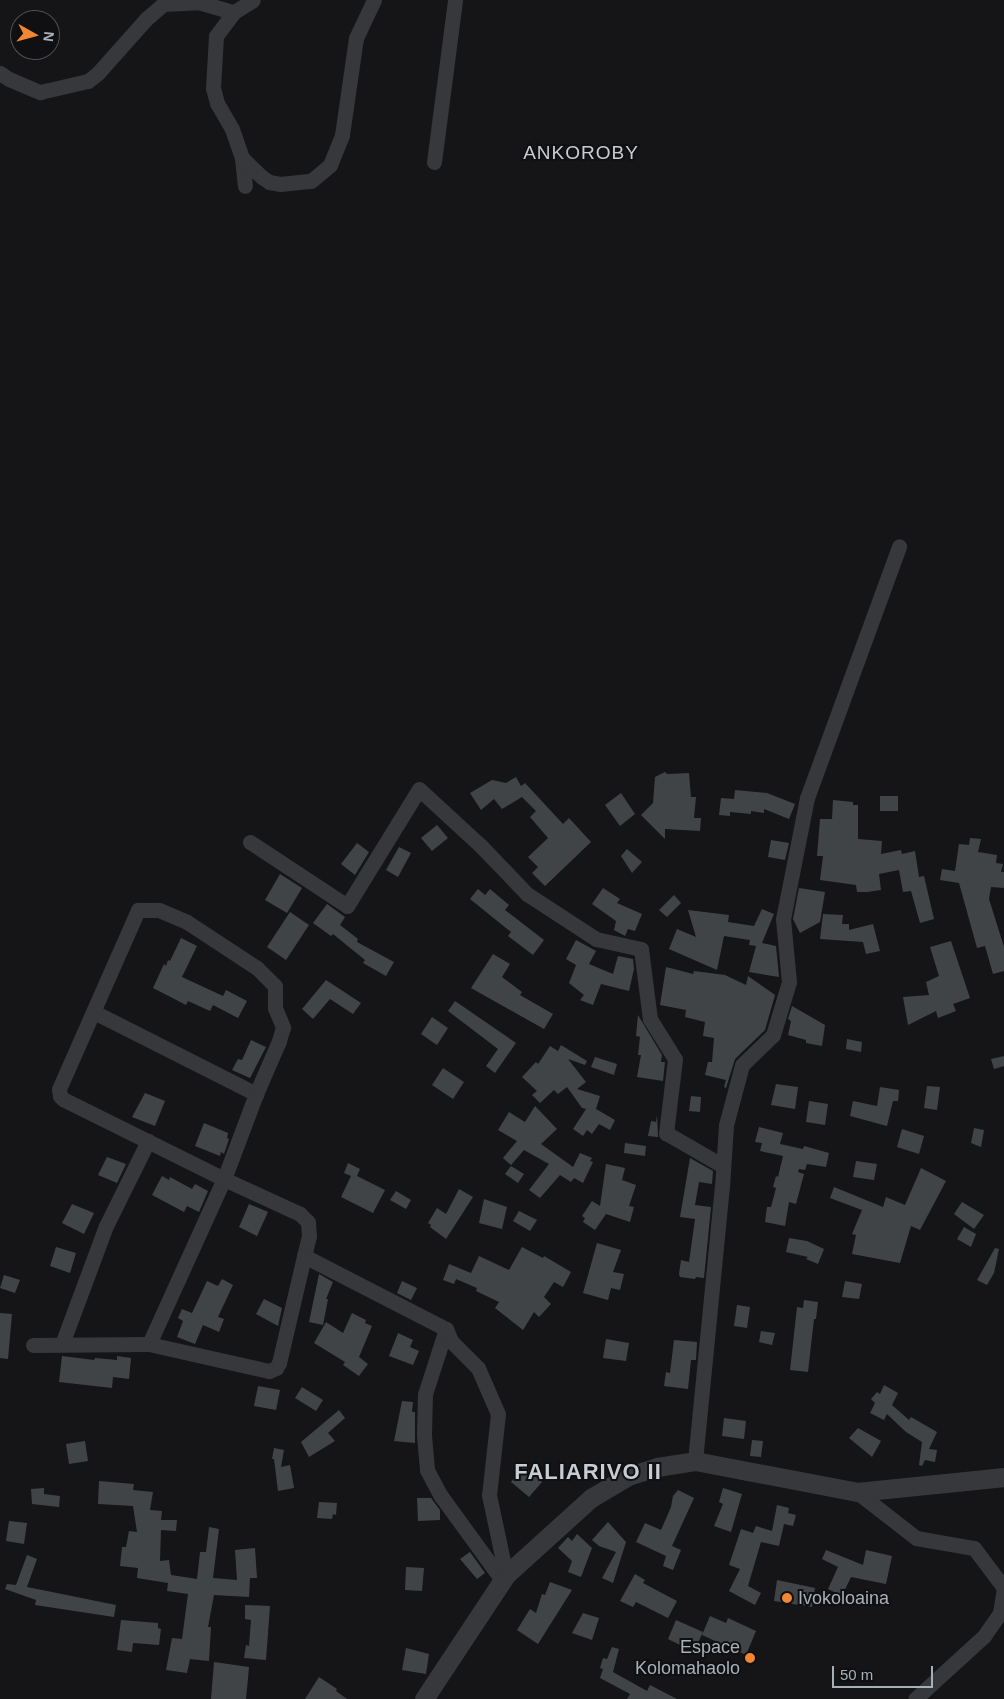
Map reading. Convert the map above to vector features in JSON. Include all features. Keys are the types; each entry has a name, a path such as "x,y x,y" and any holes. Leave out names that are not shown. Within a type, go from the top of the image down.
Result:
{"street":[{"path":"245,186 242,158 232,129 217,103 213,88 216,36 234,12 253,0"},
{"path":"242,158 269,182 280,184 311,181 330,165 342,135 356,38 374,0"},
{"path":"434,162 455,0"},
{"path":"0,73 9,79 40,92 88,81 98,73 146,19 165,2 198,2 234,12"},
{"path":"695,1461 724,1166 726,1125 742,1065 773,1035 788,982 783,919 806,798 899,546"},
{"path":"250,842 347,906 419,789 480,844 527,894 596,939 641,949 650,1019 675,1059 666,1133 724,1166"},
{"path":"33,1345 149,1344 269,1371 276,1368 279,1363 304,1256 308,1222 300,1214 224,1179 60,1096 59,1090 138,910 159,910 187,922 257,968 274,986 274,1008 283,1027 280,1041 256,1094 224,1179 149,1344"},
{"path":"94,1012 256,1094"},
{"path":"62,1344 106,1226 148,1141"},
{"path":"304,1256 446,1330 451,1341 478,1368 498,1414 488,1495 504,1577"},
{"path":"446,1330 425,1394 427,1470 441,1496 504,1577"},
{"path":"424,1699 504,1577 591,1498 620,1480 657,1467 695,1461 857,1492 1004,1477"},
{"path":"857,1492 916,1538 974,1548 1004,1588 1000,1613 984,1636 915,1699"}],"building":[{"path":"665,772 667,774 689,773 691,797 696,797 694,818 701,818 700,831 665,829 665,839 641,815 653,803 655,777"},
{"path":"516,777 521,786 525,783 563,824 569,818 591,842 545,886 532,873 538,867 528,857 548,838 530,817 536,811 522,797 502,809 494,799 481,810 470,793 492,780 506,783"},
{"path":"735,790 767,793 795,804 789,819 764,809 764,813 751,811 751,814 730,812 730,816 719,815 721,798 734,799"},
{"path":"621,793 635,814 620,826 605,805"},
{"path":"880,796 898,796 898,811 880,811"},
{"path":"833,800 853,802 853,805 858,805 858,839 882,841 881,854 901,850 902,854 915,851 919,877 924,876 934,919 920,923 911,891 903,892 899,870 879,874 881,890 867,892 857,892 856,885 820,880 823,856 817,856 820,819 832,819"},
{"path":"437,825 448,838 432,851 421,838"},
{"path":"970,838 981,839 978,852 997,855 996,863 1003,864 1001,872 1004,872 1004,888 991,887 989,899 1004,947 1004,971 993,974 985,946 977,948 959,883 940,880 942,869 955,871 959,844 969,845"},
{"path":"771,840 789,843 785,860 768,857"},
{"path":"357,843 369,852 355,875 341,864"},
{"path":"399,847 411,853 398,877 386,870"},
{"path":"627,849 642,862 632,873 621,856"},
{"path":"280,874 302,888 287,913 265,900"},
{"path":"603,888 620,899 617,903 642,914 635,931 628,929 625,936 614,930 616,921 592,904"},
{"path":"799,888 825,892 820,922 800,933 793,919"},
{"path":"478,889 485,895 490,889 509,905 505,910 544,940 533,955 508,936 511,932 470,899"},
{"path":"674,895 681,903 667,917 659,910"},
{"path":"327,904 345,917 340,925 358,939 357,942 394,962 386,976 363,963 365,960 333,934 331,936 313,923"},
{"path":"762,909 774,914 762,943 776,946 779,977 749,972 756,946 749,945 750,940 724,936 717,970 669,949 677,929 696,937 688,910 729,915 728,922 754,926"},
{"path":"290,912 309,925 286,960 267,947"},
{"path":"823,914 843,915 842,924 849,924 849,930 873,924 880,951 866,954 863,942 820,939"},
{"path":"181,938 197,946 182,977 223,996 226,990 247,1001 238,1018 213,1005 210,1011 188,1001 186,1005 153,988 164,964 166,966 168,960 170,961"},
{"path":"576,940 596,951 589,964 613,974 618,956 633,959 634,969 629,991 601,984 593,1005 580,1000 584,995 569,983 576,965 566,959"},
{"path":"951,941 970,998 953,1004 956,1011 938,1018 936,1011 908,1025 903,997 929,995 926,982 939,976 930,947"},
{"path":"493,954 510,964 502,977 522,992 520,995 553,1014 544,1029 471,988"},
{"path":"666,967 693,974 694,971 725,975 746,985 748,976 775,995 765,1030 735,1059 726,1088 724,1087 726,1080 705,1075 708,1062 712,1062 714,1038 703,1036 705,1022 685,1017 686,1010 660,1005"},
{"path":"326,980 361,1003 353,1014 330,999 313,1019 302,1009"},
{"path":"455,1001 516,1043 495,1073 486,1066 498,1049 448,1011"},
{"path":"792,1006 825,1025 822,1046 806,1043 806,1040 788,1035 791,1021 788,1019"},
{"path":"638,1015 662,1055 661,1062 665,1062 663,1081 637,1077 641,1055 638,1055 640,1037 636,1036"},
{"path":"432,1017 448,1028 437,1045 421,1034"},
{"path":"847,1039 862,1042 861,1052 846,1049"},
{"path":"251,1040 266,1047 250,1078 232,1070 238,1059 242,1060"},
{"path":"561,1045 587,1061 585,1065 568,1059 586,1082 577,1089 600,1096 596,1109 615,1120 610,1130 599,1124 592,1134 587,1130 583,1136 573,1129 586,1109 582,1108 567,1087 558,1094 554,1090 540,1103 532,1095 537,1091 522,1077 536,1062 538,1064 550,1046 558,1051"},
{"path":"1004,1056 1004,1066 994,1069 991,1059"},
{"path":"595,1057 617,1064 614,1075 591,1067"},
{"path":"443,1068 464,1082 453,1099 432,1085"},
{"path":"776,1084 798,1087 795,1109 771,1105"},
{"path":"927,1086 940,1087 937,1110 924,1108"},
{"path":"880,1087 899,1090 898,1101 893,1101 887,1126 850,1116 853,1101 877,1106"},
{"path":"145,1093 165,1101 155,1126 132,1117"},
{"path":"691,1096 701,1097 700,1112 689,1111"},
{"path":"809,1101 828,1104 825,1125 806,1122"},
{"path":"535,1106 557,1129 541,1144 573,1167 580,1153 592,1158 590,1161 593,1162 583,1183 574,1178 571,1182 560,1175 540,1198 529,1190 549,1164 524,1150 511,1165 503,1158 517,1141 498,1130 509,1112 525,1122"},
{"path":"657,1115 658,1137 648,1136 651,1121 656,1122"},
{"path":"204,1123 228,1133 227,1138 229,1139 224,1154 221,1152 220,1156 195,1146"},
{"path":"759,1127 783,1133 780,1144 803,1149 804,1146 829,1153 826,1167 807,1164 805,1170 799,1169 798,1172 804,1174 796,1204 789,1202 785,1226 765,1222 767,1207 771,1207 776,1188 773,1187 776,1176 778,1177 783,1156 760,1151 762,1143 755,1142"},
{"path":"974,1128 984,1130 981,1147 971,1143"},
{"path":"902,1129 924,1136 919,1154 897,1147"},
{"path":"625,1143 646,1146 645,1156 624,1153"},
{"path":"107,1157 126,1164 117,1183 98,1175"},
{"path":"690,1158 713,1171 712,1184 699,1182 695,1205 711,1207 704,1278 696,1277 695,1279 680,1277 679,1274 681,1260 689,1262 695,1219 680,1217"},
{"path":"856,1161 877,1164 874,1180 853,1177"},
{"path":"348,1163 360,1169 357,1176 385,1190 373,1213 341,1197 351,1176 344,1173"},
{"path":"606,1164 625,1168 622,1180 636,1185 629,1206 634,1207 630,1222 606,1214 595,1230 583,1222 585,1218 582,1216 592,1201 600,1206"},
{"path":"511,1166 524,1174 518,1183 505,1174"},
{"path":"921,1168 946,1181 920,1230 911,1226 900,1263 852,1254 856,1235 852,1234 862,1210 830,1198 834,1187 883,1207 886,1197 905,1205"},
{"path":"162,1176 169,1180 170,1177 192,1189 195,1184 208,1191 199,1212 187,1206 184,1212 152,1195"},
{"path":"459,1189 473,1197 446,1239 430,1227 431,1225 428,1223 437,1208 446,1214"},
{"path":"396,1191 411,1200 406,1209 390,1200"},
{"path":"484,1199 507,1207 502,1229 479,1223"},
{"path":"962,1202 984,1215 974,1229 954,1214"},
{"path":"72,1204 94,1213 84,1234 62,1223"},
{"path":"249,1204 268,1212 257,1236 239,1227"},
{"path":"519,1211 537,1220 530,1231 513,1221"},
{"path":"964,1227 976,1234 971,1247 957,1239"},
{"path":"789,1238 807,1241 824,1249 818,1264 806,1259 808,1257 786,1252"},
{"path":"597,1243 621,1250 613,1272 624,1274 620,1290 611,1288 608,1300 583,1293"},
{"path":"56,1247 76,1253 70,1273 50,1266"},
{"path":"522,1247 543,1258 544,1256 571,1272 563,1287 554,1282 544,1297 551,1304 539,1317 534,1312 523,1330 495,1308 499,1302 476,1291 477,1288 456,1279 454,1284 443,1280 449,1264 471,1273 479,1256 509,1270"},
{"path":"995,1248 999,1249 994,1273 987,1285 977,1280"},
{"path":"319,1274 333,1282 326,1299 328,1299 323,1325 309,1322"},
{"path":"4,1275 20,1280 15,1293 0,1288"},
{"path":"222,1279 233,1285 218,1317 224,1319 219,1332 203,1325 195,1344 177,1337 183,1321 178,1318 182,1309 192,1313 207,1281 218,1286"},
{"path":"402,1281 417,1288 411,1300 397,1293"},
{"path":"845,1281 862,1284 859,1299 842,1297"},
{"path":"264,1299 282,1308 278,1326 256,1314"},
{"path":"804,1300 818,1302 816,1319 814,1319 808,1372 790,1370 797,1307 803,1308"},
{"path":"737,1305 750,1307 747,1328 734,1326"},
{"path":"0,1313 12,1314 8,1359 0,1358"},
{"path":"352,1313 366,1320 365,1323 372,1326 359,1357 368,1364 359,1376 343,1365 345,1362 314,1343 326,1322 343,1333"},
{"path":"761,1331 775,1333 772,1345 759,1342"},
{"path":"398,1333 413,1340 410,1347 419,1351 413,1365 389,1356"},
{"path":"606,1339 629,1343 626,1361 603,1358"},
{"path":"674,1340 697,1342 696,1360 691,1360 688,1389 664,1386 666,1372 670,1373"},
{"path":"62,1356 94,1360 95,1358 117,1360 117,1356 131,1358 129,1379 113,1377 112,1388 59,1382"},
{"path":"884,1385 898,1393 892,1405 909,1420 911,1417 937,1432 929,1449 937,1450 935,1462 925,1460 922,1466 919,1465 922,1442 906,1432 887,1414 884,1420 870,1413 875,1403 871,1399 877,1392 880,1394"},
{"path":"258,1386 280,1390 276,1410 254,1406"},
{"path":"302,1387 323,1400 316,1411 295,1398"},
{"path":"402,1401 413,1402 412,1412 415,1412 415,1443 394,1441"},
{"path":"339,1410 345,1418 328,1433 335,1441 309,1457 301,1442"},
{"path":"724,1418 746,1421 744,1439 722,1436"},
{"path":"858,1428 881,1441 872,1457 849,1438"},
{"path":"752,1440 763,1441 761,1457 750,1456"},
{"path":"85,1441 88,1461 69,1464 66,1444"},
{"path":"274,1448 284,1450 281,1467 290,1465 294,1488 278,1491 274,1459 272,1459"},
{"path":"524,1466 542,1482 529,1497 511,1482"},
{"path":"99,1481 134,1484 133,1490 153,1492 150,1510 162,1511 161,1520 177,1520 176,1531 161,1530 160,1561 169,1560 171,1575 197,1579 200,1552 206,1552 209,1527 219,1529 213,1578 237,1580 235,1550 255,1548 257,1578 250,1578 249,1597 214,1595 208,1627 211,1627 209,1661 190,1659 187,1673 166,1670 172,1638 182,1639 188,1594 167,1591 168,1583 137,1578 138,1568 120,1566 122,1547 126,1547 129,1531 137,1532 133,1506 98,1504"},
{"path":"44,1488 44,1494 60,1496 59,1507 32,1504 31,1489"},
{"path":"723,1488 742,1494 731,1532 714,1526 723,1504 719,1502"},
{"path":"678,1490 694,1498 672,1546 681,1550 673,1570 663,1566 666,1556 636,1542 645,1523 661,1530 671,1507 673,1496"},
{"path":"417,1498 431,1498 440,1510 440,1520 418,1521"},
{"path":"319,1502 337,1503 336,1515 333,1514 332,1519 317,1518"},
{"path":"777,1505 789,1508 788,1513 796,1515 793,1526 784,1524 779,1546 761,1542 748,1586 761,1593 755,1605 729,1591 740,1569 729,1565 741,1529 753,1533 756,1526 772,1531"},
{"path":"9,1521 27,1523 24,1544 6,1541"},
{"path":"608,1522 626,1542 613,1583 602,1578 616,1552 599,1546 592,1540"},
{"path":"577,1534 592,1548 581,1577 568,1572 572,1561 558,1548 568,1537 572,1541"},
{"path":"826,1550 863,1565 866,1550 892,1556 886,1584 851,1577 842,1596 828,1589 838,1567 822,1559"},
{"path":"470,1552 485,1573 477,1579 460,1559"},
{"path":"27,1555 37,1559 27,1587 116,1605 114,1617 35,1605 36,1600 5,1589 7,1584 16,1585"},
{"path":"406,1567 424,1568 422,1591 405,1590"},
{"path":"635,1574 645,1580 643,1583 677,1601 668,1618 636,1602 633,1607 620,1601"},
{"path":"777,1580 815,1588 812,1607 774,1601"},
{"path":"550,1582 572,1590 538,1644 517,1630 530,1609 536,1613 542,1594 545,1595"},
{"path":"245,1605 270,1606 266,1660 244,1658 246,1645 249,1646 251,1620 245,1619"},
{"path":"583,1613 599,1618 592,1640 572,1633"},
{"path":"710,1616 726,1623 728,1618 756,1631 746,1655 702,1635"},
{"path":"121,1620 158,1623 158,1628 161,1629 159,1645 133,1643 132,1652 117,1650"},
{"path":"676,1620 703,1632 698,1643 686,1638 682,1646 668,1639"},
{"path":"612,1647 619,1649 613,1672 647,1691 650,1685 677,1699 627,1699 630,1694 600,1678 603,1669 600,1668 603,1658 607,1659"},
{"path":"406,1648 429,1654 426,1674 402,1670"},
{"path":"214,1662 249,1667 246,1699 211,1699"},
{"path":"319,1677 337,1689 336,1691 347,1699 305,1699"}],"place":[{"name":"Ivokoloaina","path":"787,1598"},
{"name":"Espace Kolomahaolo","path":"750,1658"}],"district":[{"name":"ANKOROBY","path":"581,153"},
{"name":"FALIARIVO II","path":"588,1472"}]}
